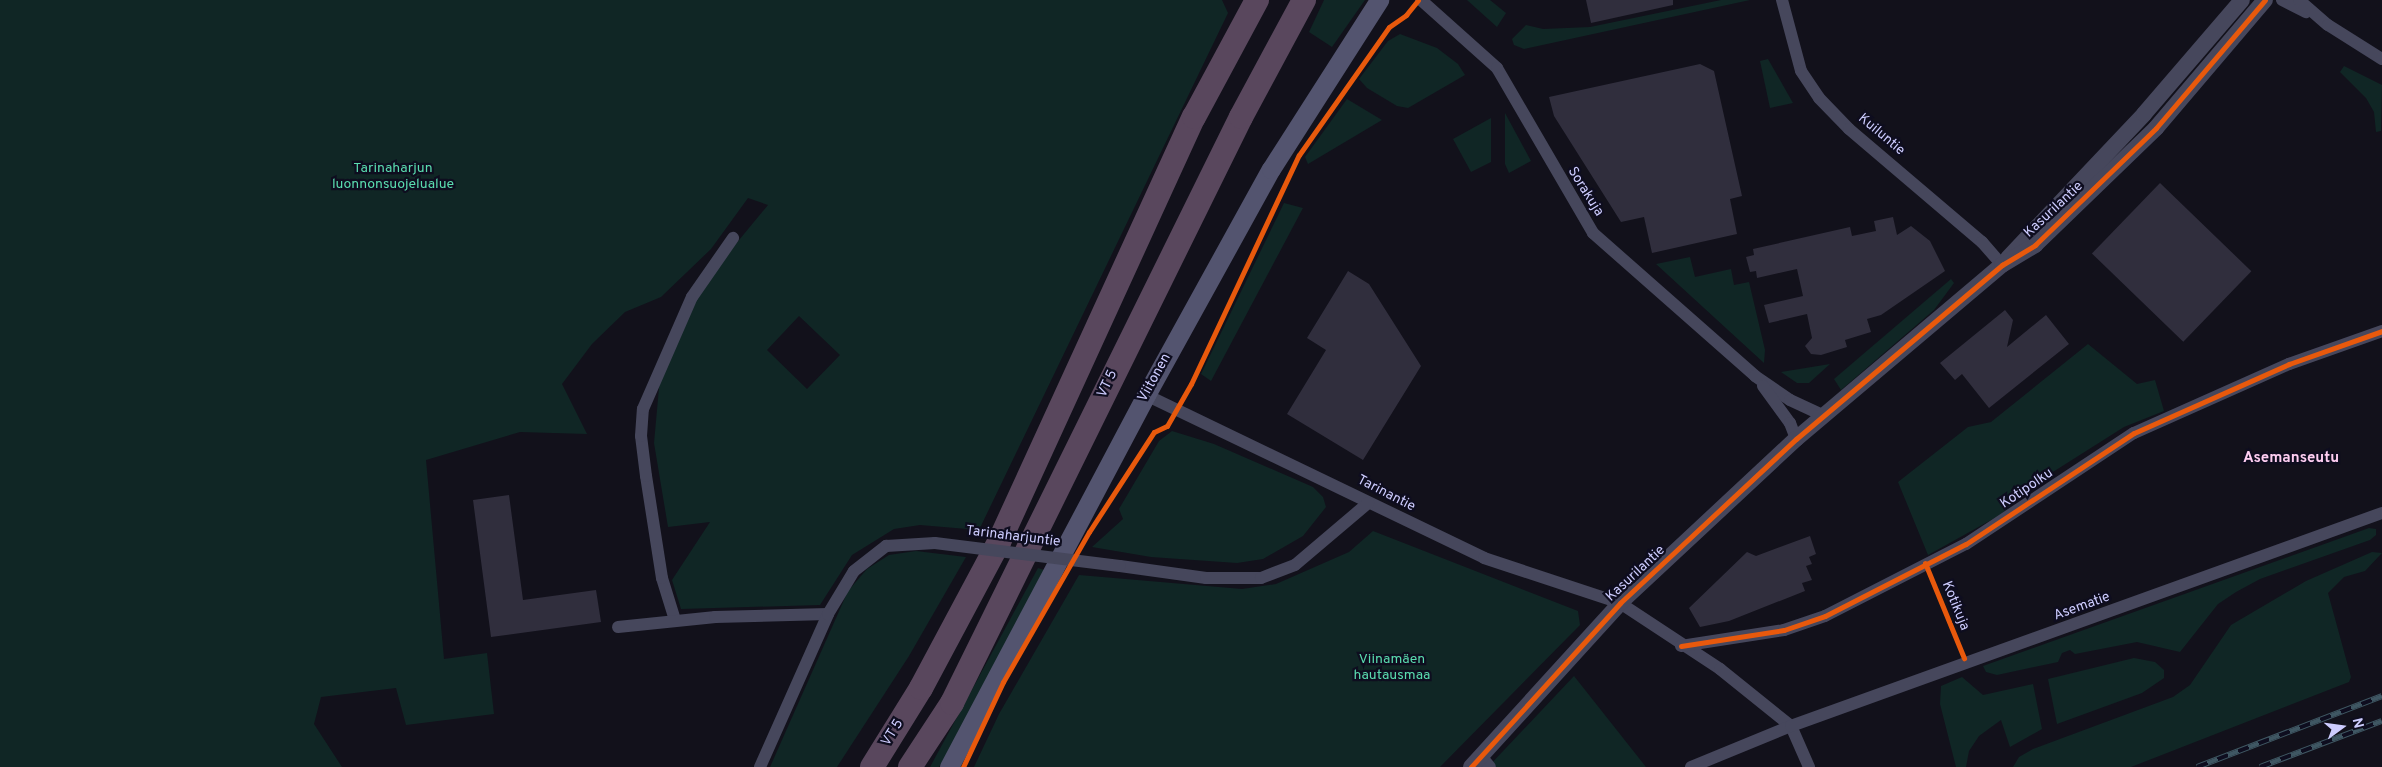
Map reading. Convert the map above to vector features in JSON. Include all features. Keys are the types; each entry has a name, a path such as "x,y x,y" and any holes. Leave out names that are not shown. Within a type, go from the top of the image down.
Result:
{"highway":[{"name":"VT 5","path":"872,767 921,688 999,542 1194,117 1257,0"},
{"name":"VT 5","path":"910,767 952,703 1241,117 1304,0"}],"main road":[{"name":"Viitonen","path":"949,767 1146,395 1271,169 1379,0"}],"street":[{"name":"Sorakuja","path":"1421,0 1498,68 1594,233 1755,376 1790,400 1824,416"},
{"name":"Kuiluntie","path":"1782,0 1802,72 1819,98 1849,129 1982,242 2002,265"},
{"name":"Kasurilantie","path":"2002,265 2026,234 2144,114 2242,0"},
{"name":"Kasurilantie","path":"1480,763 1620,603 1796,439 2002,265 2036,244 2156,128 2265,0"},
{"path":"2282,0 2328,25 2382,59"},
{"path":"2299,0 2328,25"},
{"path":"675,620 662,578 646,476 642,436 644,409 692,297 733,238"},
{"name":"Kotipolku","path":"1681,646 1784,630 1825,616 1966,544 2134,433 2288,364 2382,331"},
{"name":"Sorakuja","path":"1755,376 1780,409 1796,439"},
{"name":"Tarinantie","path":"1146,395 1484,558 1620,603 1681,646 1720,669 1791,726"},
{"name":"Tarinaharjuntie","path":"760,767 828,614 854,572 877,551 898,542 935,542 1206,578 1262,578 1295,565 1368,503"},
{"name":"Asematie","path":"1691,767 1791,726 2382,513"},
{"path":"618,627 675,620 828,614"},
{"path":"1791,726 1809,767"}],"green space":[{"name":"Tarinaharjun luonnonsuojelualue","path":"0,0 1222,0 1228,13 979,530 920,525 894,529 852,555 820,605 681,609 672,580 710,522 668,527 654,443 661,366 692,297 768,205 748,198 711,249 661,297 625,312 592,344 562,384 587,434 520,432 426,460 444,659 487,653 494,714 406,725 396,688 321,697 314,724 342,767 0,767","holes":["799,316 840,355 807,389 767,350"]},
{"path":"1324,0 1365,0 1332,47 1309,32"},
{"path":"1467,0 1490,0 1506,13 1497,27"},
{"path":"1721,0 1750,0 1524,49 1514,45 1512,39 1526,25 1543,29 1590,27"},
{"path":"1400,34 1437,48 1458,64 1465,75 1408,108 1397,106 1367,88 1359,79 1388,41"},
{"path":"1768,59 1793,103 1770,108 1760,61"},
{"path":"2344,66 2382,85 2381,131 2376,132 2374,112 2366,98 2340,72"},
{"path":"1347,99 1382,120 1308,164 1305,157"},
{"path":"1505,113 1531,161 1509,173 1505,164"},
{"path":"1491,118 1491,162 1471,172 1453,139"},
{"path":"1284,203 1303,208 1211,381 1201,374"},
{"path":"1690,257 1695,277 1731,269 1734,285 1749,282 1765,350 1764,363 1656,264"},
{"path":"1951,279 1954,283 1934,310 1841,390 1834,379"},
{"path":"2088,344 2137,384 2155,380 2164,411 2124,427 2045,477 2000,515 1928,555 1898,482 1968,427 1991,422"},
{"path":"1830,364 1809,383 1797,383 1781,372"},
{"path":"1172,431 1214,444 1313,487 1323,497 1326,507 1303,536 1263,559 1237,563 1151,557 1092,547 1123,519 1119,509 1159,441"},
{"path":"2369,528 2376,529 2376,535 2370,540 2260,579 2236,592 2218,604 2180,652 2137,642 2075,654 2070,650 2062,653 2058,662 1997,675 1986,672 1983,666"},
{"name":"Viinamäen hautausmaa","path":"1373,531 1578,611 1580,625 1440,767 974,767 999,714 1079,575 1242,589 1276,584 1349,552"},
{"path":"916,551 966,557 909,656 837,767 770,767 848,591 867,569 889,555"},
{"path":"2372,552 2382,553 2365,571 2344,577 2328,593 2351,677 2349,682 2131,767 2013,767 2019,757 2033,749 2173,697 2190,685 2231,625 2306,581"},
{"path":"1038,568 1044,570 954,743 939,767 930,767"},
{"path":"2134,658 2155,662 2164,670 2164,678 2142,693 2057,724 2048,679"},
{"path":"1574,676 1646,767 1488,767"},
{"path":"1962,677 1983,695 2033,684 2042,729 2010,747 2001,720 1979,736 1969,751 1966,767 1956,767 1940,704 1941,686"}],"building":[{"path":"1586,0 1673,0 1673,5 1591,23"},
{"path":"1700,64 1714,71 1742,196 1730,199 1737,234 1652,253 1644,217 1621,222 1554,116 1549,97"},
{"path":"2160,183 2251,271 2183,342 2092,253"},
{"path":"1893,217 1897,235 1911,226 1930,241 1945,271 1881,315 1867,319 1871,332 1845,340 1847,347 1821,355 1811,354 1805,346 1812,338 1807,314 1769,323 1764,305 1803,296 1797,269 1757,278 1756,271 1750,272 1746,257 1754,255 1753,249 1850,227 1852,236 1876,231 1874,221"},
{"path":"1348,271 1369,284 1421,366 1363,460 1287,414 1326,350 1307,338"},
{"path":"2005,310 2013,320 2007,347 2046,315 2069,344 1989,408 1962,374 1955,380 1940,363"},
{"path":"509,495 523,600 596,590 601,622 491,637 473,500"},
{"path":"1810,536 1816,554 1809,557 1812,564 1806,566 1812,580 1802,583 1805,591 1729,621 1700,627 1689,608 1747,552 1756,556"}],"railway":[{"path":"2197,767 2382,696"},
{"path":"2260,767 2382,721"}],"cycle path":[{"path":"963,767 1003,682 1089,532 1154,432 1167,426 1191,384 1299,155 1389,27 1406,15 1418,0"},
{"path":"1471,767 1620,603 1796,439 2002,265 2035,245 2156,128 2265,0"},
{"path":"1681,646 1784,630 1825,616 1966,544 2134,433 2289,364 2382,331"},
{"name":"Kotikuja","path":"1925,563 1964,658"}],"district":[{"name":"Asemanseutu","path":"2291,459"}]}
